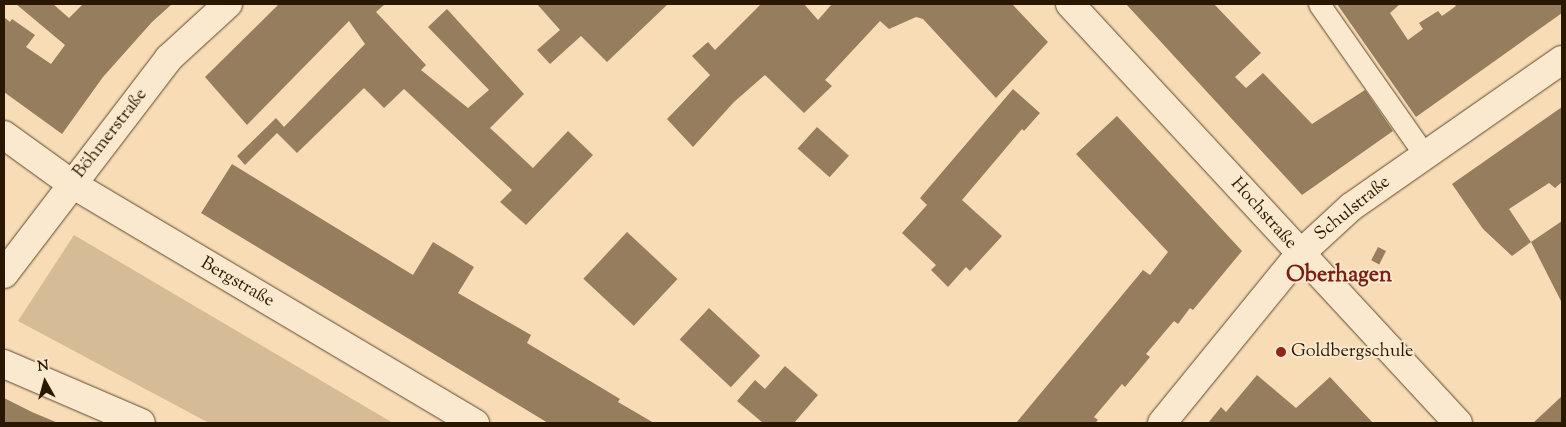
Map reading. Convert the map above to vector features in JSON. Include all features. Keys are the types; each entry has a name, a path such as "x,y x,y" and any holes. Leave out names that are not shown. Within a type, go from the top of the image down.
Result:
{"street":[{"name":"Böhmerstraße","path":"4,274 169,58 228,4"},
{"name":"Hochstraße","path":"1070,4 1458,423"},
{"name":"Schulstraße","path":"1162,423 1300,254 1351,207 1424,154 1562,60"},
{"name":"Bergstraße","path":"4,136 72,184 475,423"},
{"path":"4,364 141,423"}],"lane":[{"path":"1319,4 1424,154"}],"shaded area":[{"path":"74,235 393,423 209,423 18,321"}],"building":[{"path":"16,4 53,4 69,18 83,4 172,4 152,22 103,77 62,134 4,92 4,17 10,22 12,19 35,35 26,47 51,64 65,45"},
{"path":"279,4 385,4 376,12 426,65 421,70 468,108 489,90 428,27 447,9 524,94 490,128 533,168 568,131 593,155 526,225 500,202 512,190 404,89 384,108 364,88 297,153 277,133 245,165 237,156 276,118 284,127 365,44 349,21 247,125 205,77"},
{"path":"537,4 668,4 607,62 581,36 550,64 537,50 560,30"},
{"path":"761,4 804,4 818,20 832,4 1012,4 1048,42 996,98 923,19 916,17 889,29 880,21 825,80 832,86 804,113 765,75 734,102 693,147 667,119 710,75 692,56 708,42 715,50"},
{"path":"1126,4 1214,4 1261,53 1235,77 1246,88 1263,73 1312,124 1365,90 1393,131 1302,195"},
{"path":"1337,4 1400,4 1390,13 1408,40 1423,29 1419,23 1438,11 1442,16 1456,6 1454,4 1562,4 1562,13 1416,117"},
{"path":"1013,89 1040,113 1024,131 1022,129 962,200 1002,236 970,271 966,267 948,287 931,270 936,265 902,233 927,205 920,198"},
{"path":"1562,107 1562,182 1555,188 1549,183 1509,209 1531,242 1512,256 1483,229 1452,184"},
{"path":"1117,116 1242,251 1193,310 1190,308 1178,324 1174,321 1146,354 1150,357 1125,387 1122,384 1094,417 1098,420 1095,423 1016,423 1143,270 1150,275 1168,252 1076,154"},
{"path":"817,127 849,156 830,177 798,149"},
{"path":"232,164 413,275 433,242 453,254 474,267 458,293 531,335 527,343 620,399 618,402 654,423 548,423 201,213"},
{"path":"1562,221 1562,303 1531,242"},
{"path":"627,232 677,279 634,326 583,279"},
{"path":"1378,247 1386,251 1379,264 1371,260"},
{"path":"709,308 760,356 731,387 680,339"},
{"path":"785,366 818,395 794,423 763,423 737,401 755,380 765,389"},
{"path":"1257,375 1296,408 1330,377 1373,423 1208,423 1221,407 1226,412"},
{"path":"1562,396 1562,423 1533,423"},
{"path":"4,398 32,412 58,423 4,423"}],"place":[{"name":"Goldbergschule","path":"1281,352"}],"district":[{"name":"Oberhagen","path":"1339,277"}]}
